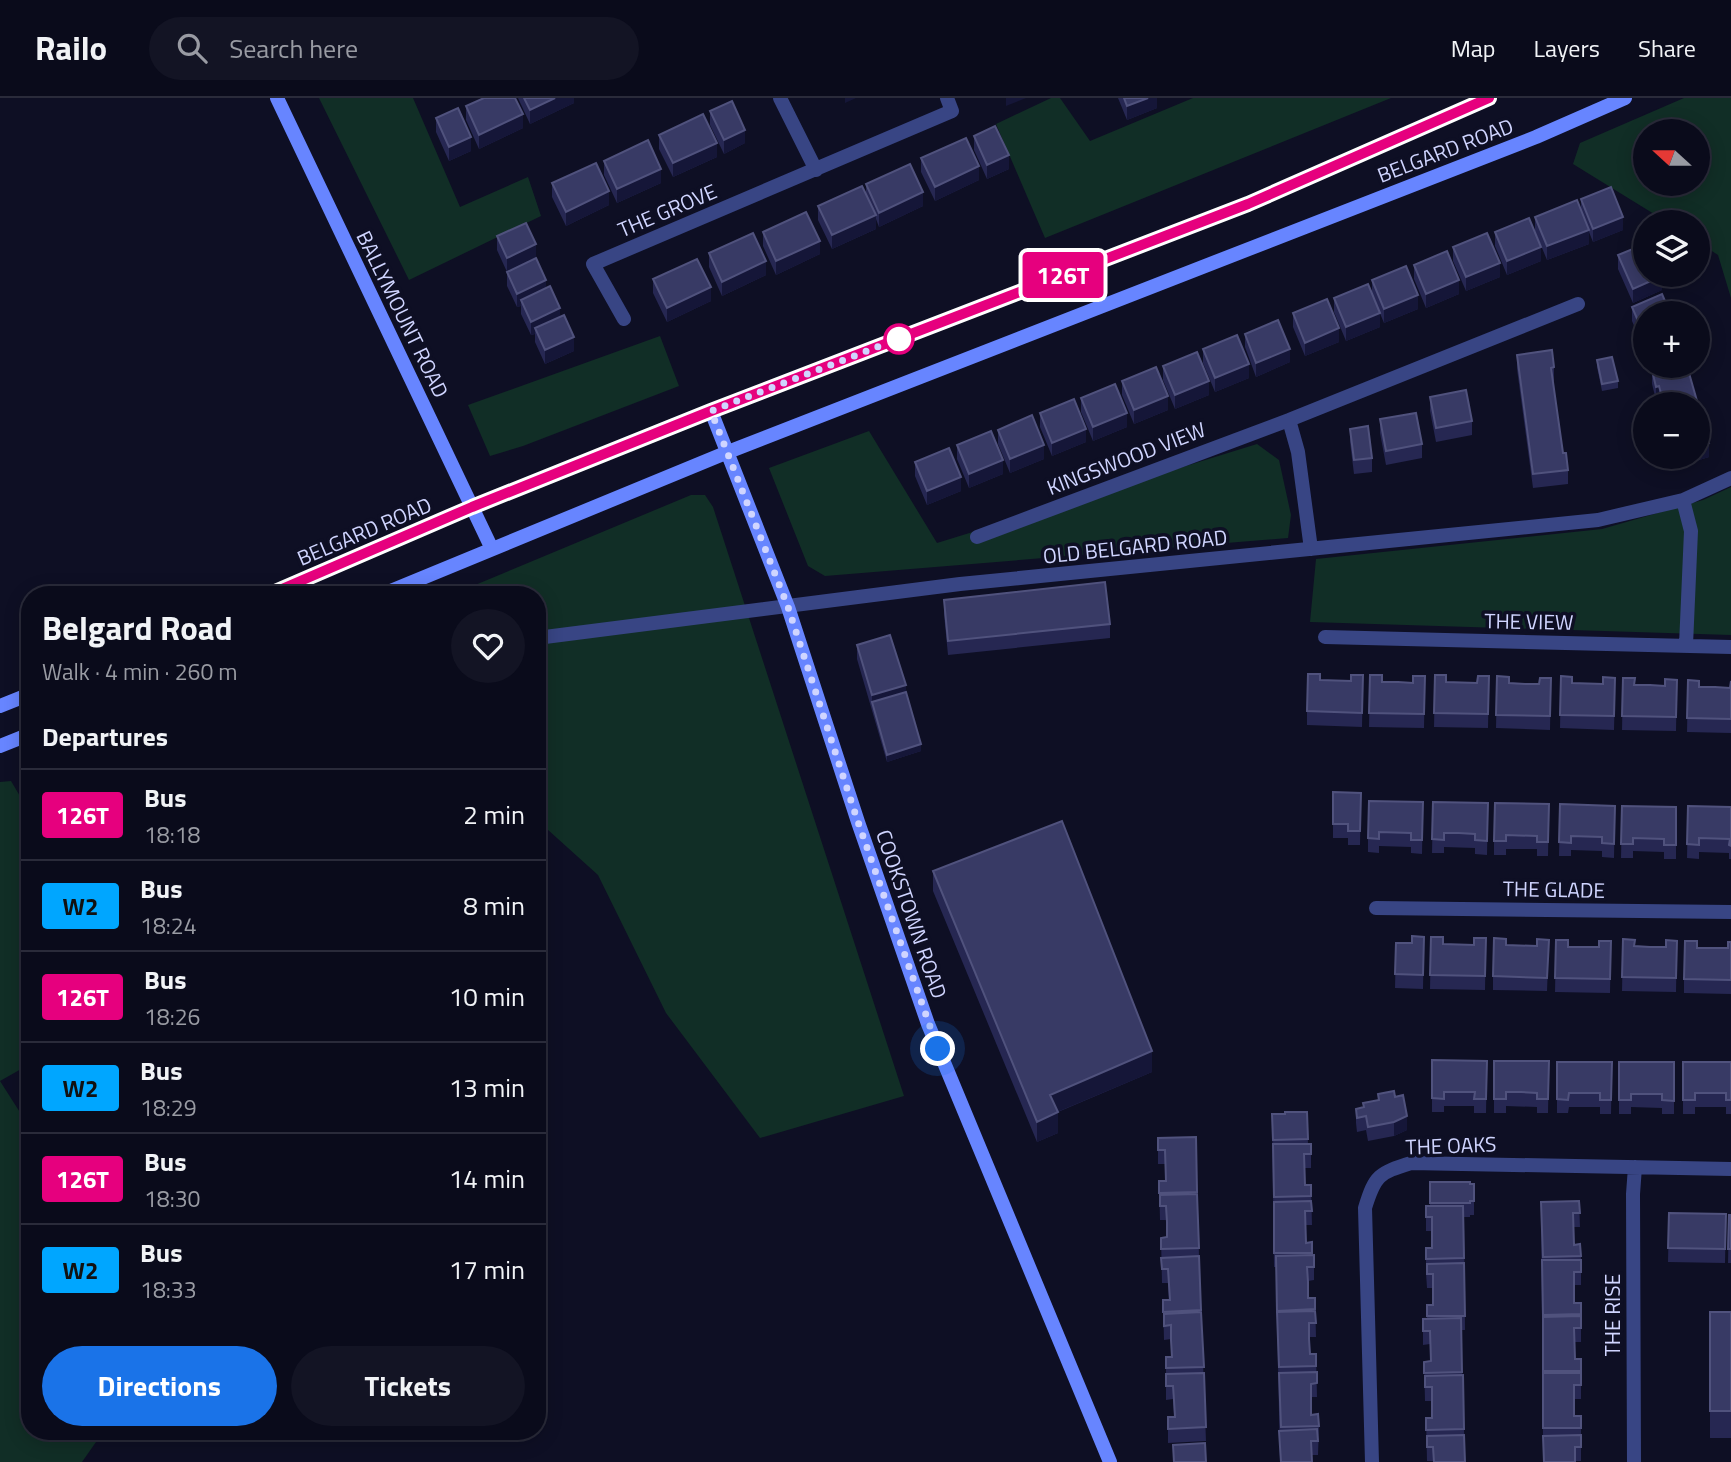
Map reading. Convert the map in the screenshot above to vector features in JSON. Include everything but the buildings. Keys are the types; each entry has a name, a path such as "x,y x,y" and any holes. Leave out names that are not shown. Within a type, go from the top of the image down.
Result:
{"main road":[{"name":"BALLYMOUNT ROAD","path":"276,98 492,549"},
{"name":"BELGARD ROAD","path":"289,586 472,507 711,411 1248,204 1489,98"},
{"name":"BELGARD ROAD","path":"403,586 728,452 1510,148 1625,98"},
{"name":"COOKSTOWN ROAD","path":"711,411 788,607 928,1024 1110,1462"},
{"path":"0,706 21,698"},
{"path":"0,746 21,738"}],"street":[{"path":"780,98 816,170"},
{"name":"THE GROVE","path":"624,319 593,264 952,111 947,98"},
{"name":"KINGSWOOD VIEW","path":"977,537 1289,419 1578,304"},
{"path":"1289,419 1298,452 1311,549"},
{"name":"OLD BELGARD ROAD","path":"546,637 947,586 1598,520 1683,500 1731,478"},
{"path":"1683,500 1691,531 1686,645"},
{"name":"THE VIEW","path":"1325,637 1731,648"},
{"name":"THE GLADE","path":"1376,908 1731,912"},
{"name":"THE OAKS","path":"1372,1462 1365,1208 1373,1183 1388,1170 1411,1163 1731,1169"},
{"name":"THE RISE","path":"1633,1462 1635,1167"}],"green space":[{"path":"319,98 413,98 460,207 528,177 541,216 409,280"},
{"path":"1051,98 1060,98 1090,141 1193,98 1391,98 1045,238 996,124"},
{"path":"1684,98 1731,98 1731,298 1718,255 1710,250 1710,210 1648,210 1573,164 1580,143 1633,120 1633,196 1710,196 1710,119 1635,119"},
{"path":"660,336 679,386 490,456 468,405"},
{"path":"869,431 937,543 1257,444 1279,460 1291,515 1288,538 825,576 808,566 769,468"},
{"path":"1731,487 1731,635 1310,622 1316,559 1602,529 1703,500"},
{"path":"691,495 705,495 713,507 904,1096 760,1138 666,1013 598,875 546,828 546,586 473,586"},
{"path":"11,781 21,798 21,1069 0,1081 0,782"},
{"path":"0,1081 21,1114 21,1440 97,1440 82,1462 0,1462"}],"bus line":[{"name":"126T","path":"289,586 472,507 711,411 1248,204 1489,98"}],"route":[{"path":"899,339 906,336 711,411 788,607 858,822 938,1049"}]}
